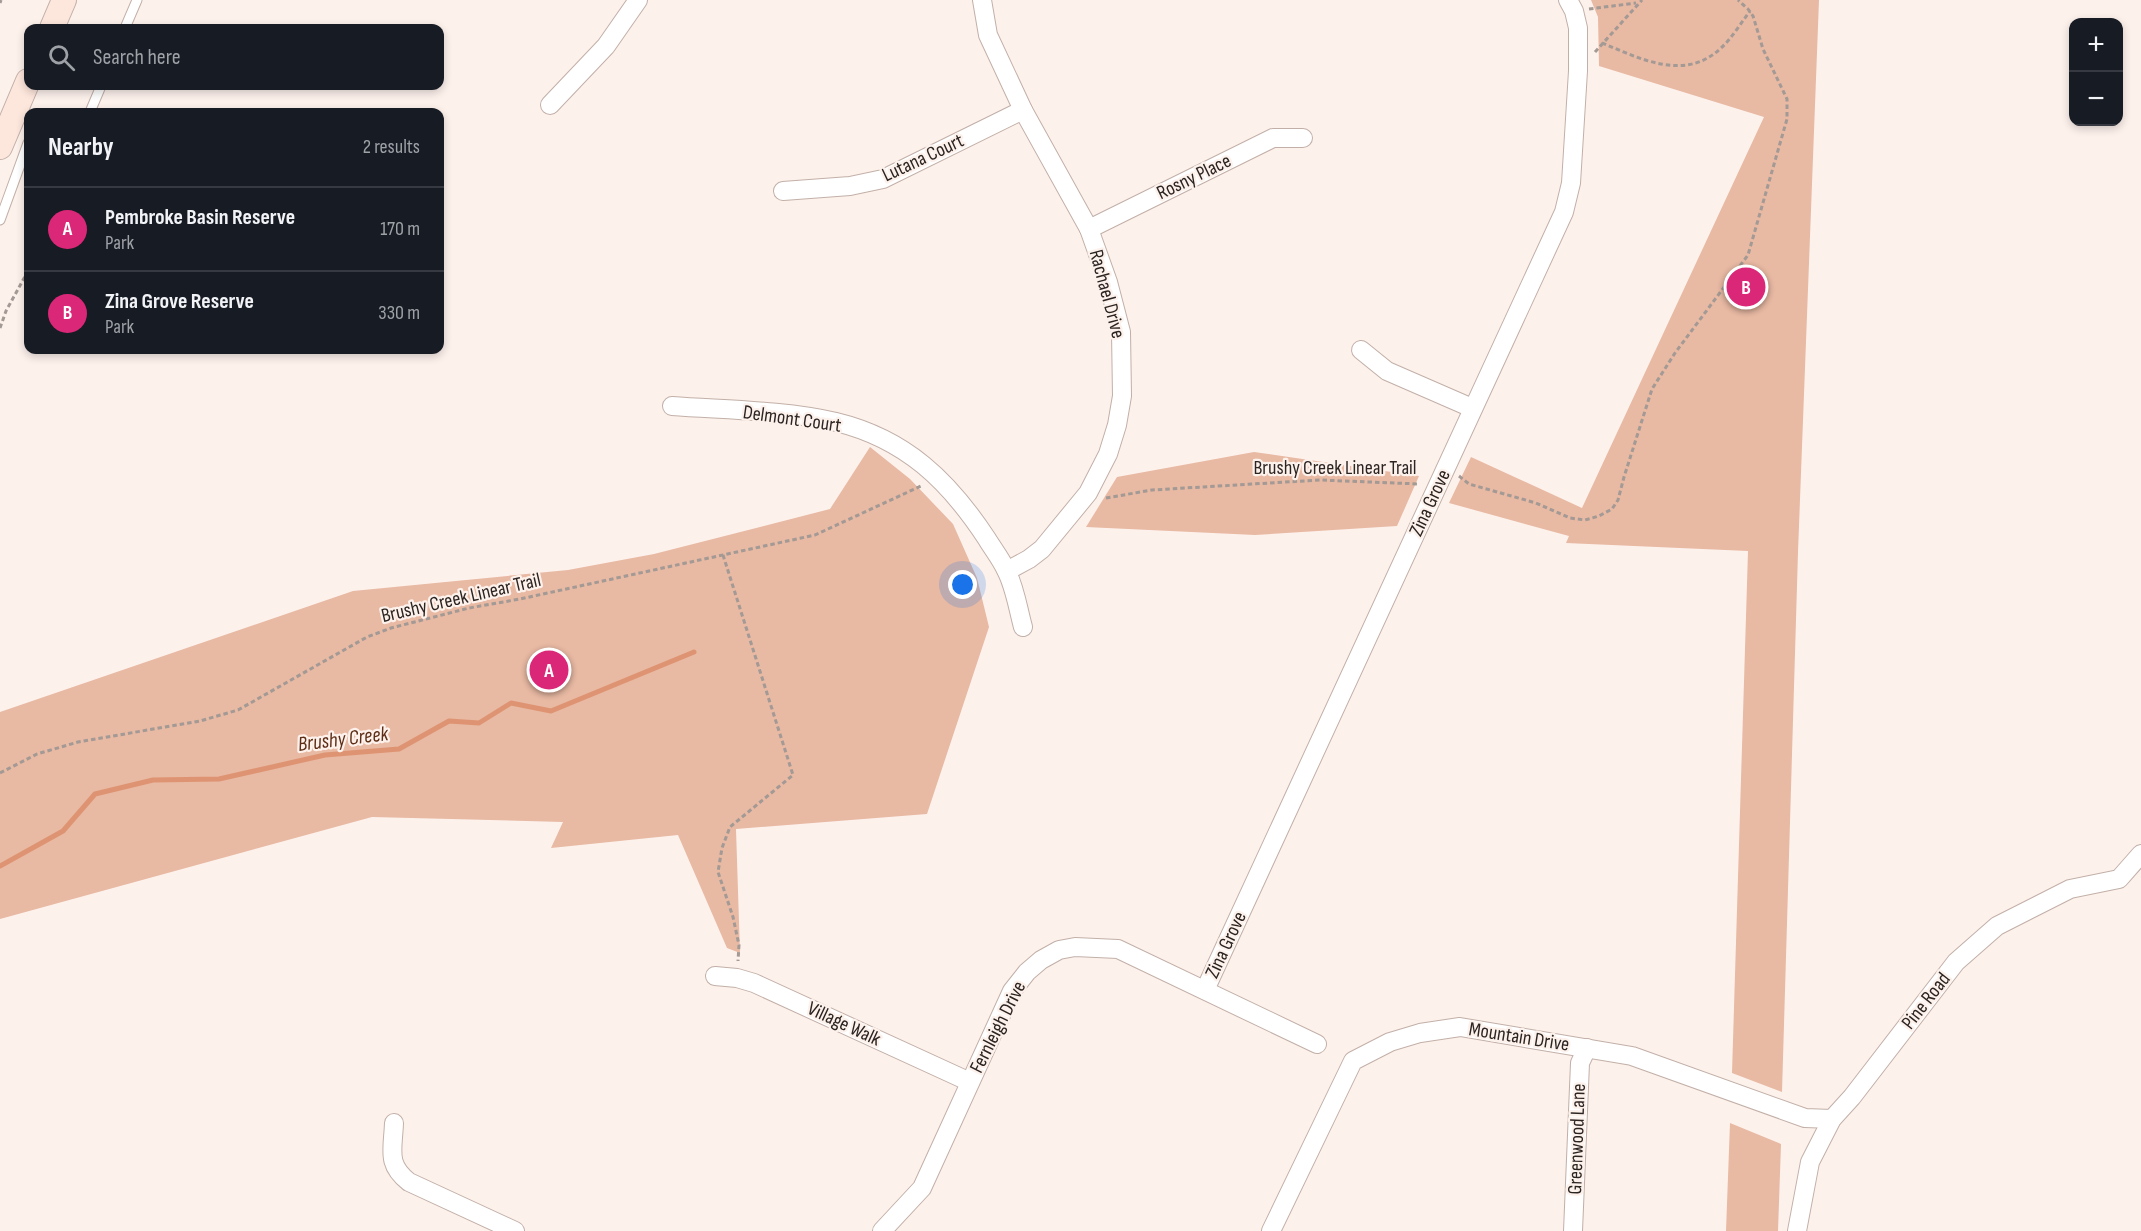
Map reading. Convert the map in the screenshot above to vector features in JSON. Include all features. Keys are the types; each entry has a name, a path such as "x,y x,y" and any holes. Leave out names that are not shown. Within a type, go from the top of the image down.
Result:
{"main road":[{"path":"54,24 64,0"},
{"path":"0,147 24,90"}],"street":[{"path":"550,105 606,46 638,0"},
{"name":"Rachael Drive","path":"982,0 988,34 1023,110 1089,230 1108,282 1121,332 1122,396 1108,454 1088,493 1042,549 1007,571"},
{"name":"Zina Grove","path":"1205,990 1564,212 1571,183 1578,70 1578,28 1571,5"},
{"name":"Lutana Court","path":"783,191 850,186 883,179 1023,110"},
{"name":"Rosny Place","path":"1089,230 1273,138 1303,138"},
{"path":"1361,350 1387,371 1472,408"},
{"name":"Delmont Court","path":"672,406 770,412 836,422 877,437 906,452 940,478 968,511 1007,571 1023,627"},
{"name":"Pine Road","path":"1797,1231 1810,1162 1832,1119 1852,1097 1956,962 1997,926 2070,889 2119,879 2141,854"},
{"name":"Fernleigh Drive","path":"882,1231 922,1188 1012,991 1027,972 1041,960 1059,950 1075,947 1118,949 1317,1044"},
{"name":"Village Walk","path":"715,976 737,978 754,983 970,1082"},
{"name":"Mountain Drive","path":"1271,1231 1353,1061 1390,1042 1420,1033 1460,1027 1632,1056 1805,1118 1832,1119"},
{"name":"Greenwood Lane","path":"1573,1231 1581,1063 1587,1048"},
{"path":"394,1123 392,1163 400,1175 409,1182 515,1231"}],"lane":[{"path":"127,24 137,0"},
{"path":"92,108 99,90"},
{"path":"0,220 24,154"}],"path":[{"name":"Brushy Creek Linear Trail","path":"1088,493 1105,498 1152,490 1320,480 1415,485 1425,484 1445,470 1462,477 1469,484 1536,503 1570,518 1586,520 1612,509 1618,500 1623,477 1652,389 1675,353 1748,255 1787,119 1787,99 1763,49 1750,11 1738,0"},
{"path":"1571,5 1640,2"},
{"path":"1578,70 1640,2"},
{"path":"1602,43 1644,60 1678,67 1700,63 1721,49 1750,11"},
{"path":"0,328 6,311 24,278"},
{"name":"Brushy Creek Linear Trail","path":"0,773 37,754 78,742 200,721 238,710 367,637 391,628 469,608 815,535 940,478"},
{"path":"723,555 793,775 730,827 722,848 718,872 733,917 739,945"}],"shaded area":[{"path":"1591,0 1819,0 1798,552 1782,1092 1732,1073 1748,551 1566,543 1569,536 1449,503 1471,457 1582,508 1764,117 1599,66 1598,17"},
{"path":"870,447 910,479 953,524 977,578 989,627 927,814 736,829 740,953 727,948 678,835 551,848 563,822 372,817 0,919 0,712 353,591 568,570 654,554 830,509"},
{"path":"1254,452 1419,476 1397,526 1255,535 1086,527 1117,477"},
{"path":"1730,1123 1781,1144 1778,1231 1726,1231"}],"waterway":[{"name":"Brushy Creek","path":"0,866 63,831 95,794 153,780 219,779 325,755 399,749 449,721 479,723 511,703 551,711 694,652"}],"place":[{"name":"Zina Grove Reserve","path":"1746,287"},
{"name":"Pembroke Basin Reserve","path":"549,670"}]}
